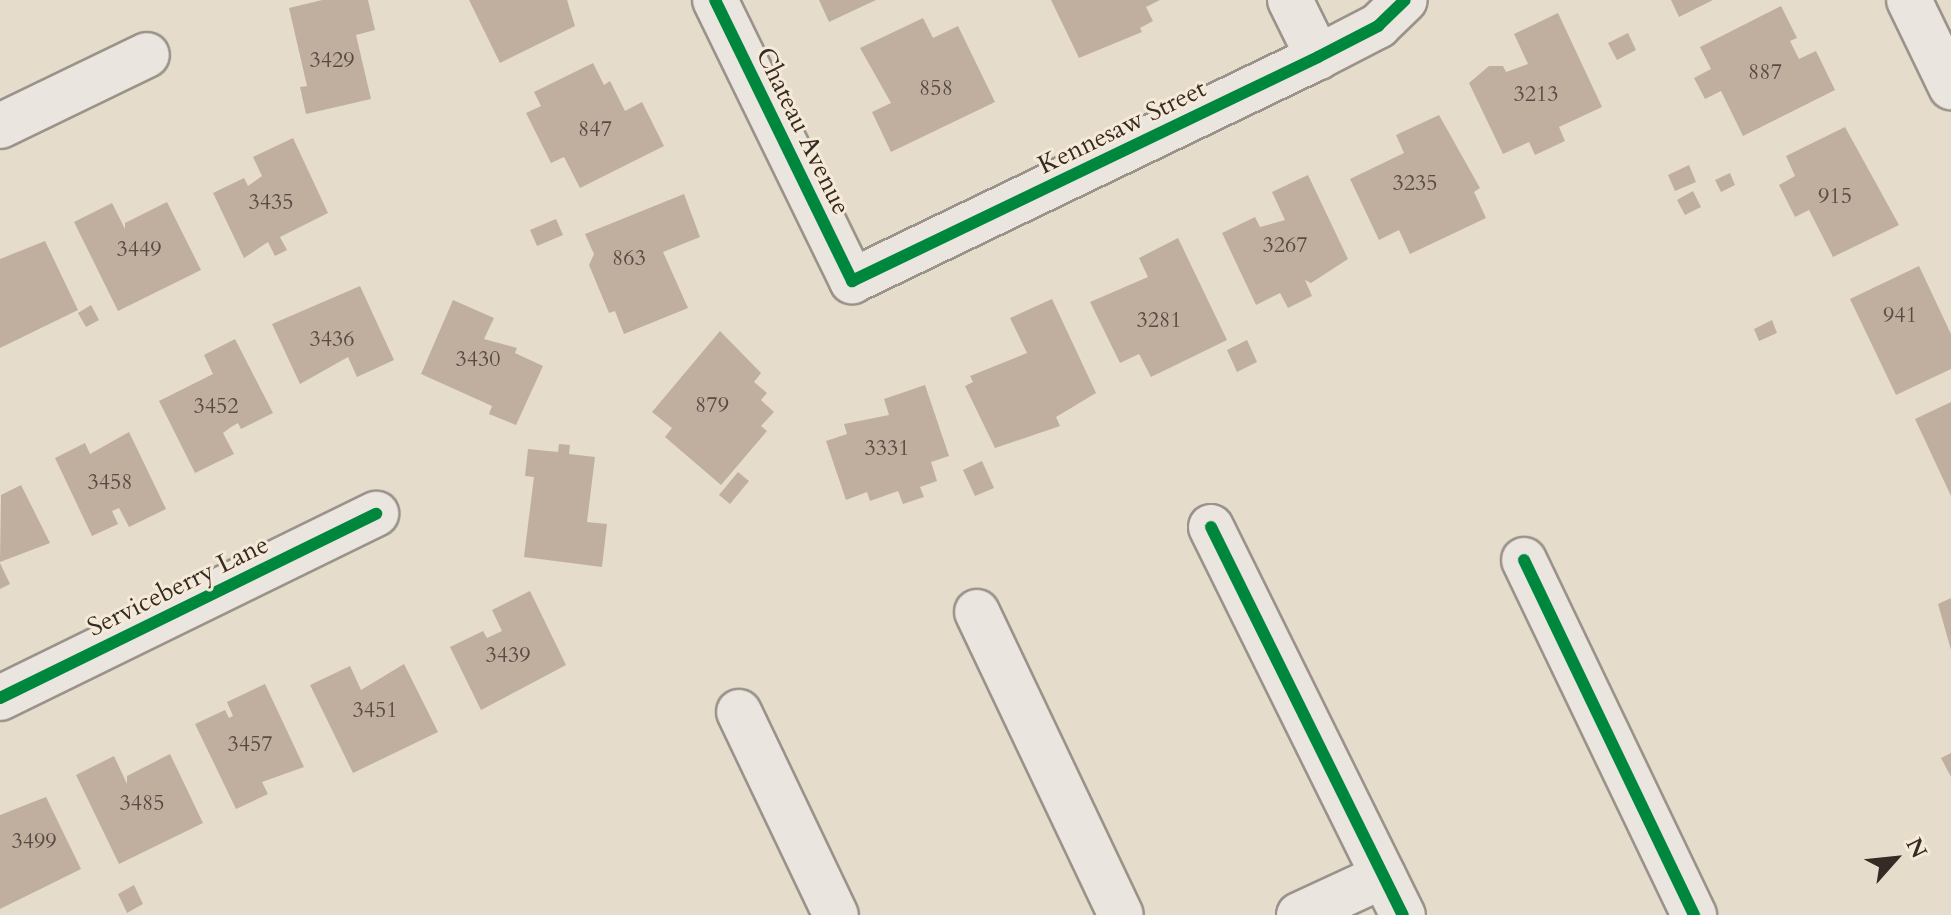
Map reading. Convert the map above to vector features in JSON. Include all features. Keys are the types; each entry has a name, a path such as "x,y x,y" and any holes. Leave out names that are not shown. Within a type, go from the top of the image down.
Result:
{"street":[{"name":"Chateau Avenue","path":"715,0 852,281"},
{"path":"1290,0 1318,57"},
{"name":"Kennesaw Street","path":"852,281 1318,57 1378,26 1405,0"},
{"path":"1909,0 1951,87"},
{"path":"0,126 147,55"},
{"name":"Serviceberry Lane","path":"0,698 376,514"},
{"path":"1211,527 1403,915"},
{"path":"1524,560 1694,915"},
{"path":"977,612 1121,915"},
{"path":"739,712 836,915"},
{"path":"1299,915 1383,876"}],"building":[{"path":"322,0 368,0 375,30 356,35 371,99 306,114 300,87 307,86 289,8"},
{"path":"469,0 567,0 575,26 500,63"},
{"path":"819,0 876,0 829,22"},
{"path":"1051,0 1160,0 1146,7 1153,21 1140,28 1142,32 1079,58"},
{"path":"1671,0 1713,0 1679,17"},
{"path":"1781,6 1797,38 1790,41 1799,59 1816,51 1835,90 1743,136 1721,91 1705,99 1694,78 1711,69 1700,47"},
{"path":"1558,13 1602,107 1559,127 1565,141 1535,155 1529,142 1503,154 1469,83 1489,66 1503,66 1506,72 1528,64 1514,34"},
{"path":"923,18 933,38 958,26 995,102 891,152 872,112 891,103 860,48"},
{"path":"1628,33 1636,50 1617,60 1608,43"},
{"path":"593,63 604,85 610,81 625,111 642,102 664,146 580,188 564,157 551,163 526,113 541,106 534,92"},
{"path":"1439,115 1480,188 1474,192 1486,218 1410,254 1399,230 1379,240 1350,179 1404,153 1396,135"},
{"path":"1845,127 1899,225 1833,257 1809,210 1795,217 1779,185 1795,176 1786,156"},
{"path":"293,138 328,213 280,237 287,250 275,256 268,242 244,258 213,193 244,178 248,186 262,176 253,157"},
{"path":"1689,165 1696,182 1675,191 1668,175"},
{"path":"1730,173 1735,185 1721,192 1715,180"},
{"path":"1308,175 1348,259 1311,283 1305,280 1312,296 1288,308 1280,293 1256,305 1222,233 1255,217 1260,227 1285,220 1272,192"},
{"path":"1693,191 1701,207 1685,215 1677,200"},
{"path":"684,194 700,237 663,252 688,308 624,334 615,311 609,313 589,265 594,254 585,234"},
{"path":"167,202 201,270 118,311 74,222 112,203 125,229 125,223"},
{"path":"556,219 563,235 537,246 530,230"},
{"path":"1178,238 1227,340 1151,377 1139,354 1120,363 1090,302 1148,277 1139,258"},
{"path":"45,241 78,310 0,348 0,259"},
{"path":"1919,266 1951,334 1951,369 1896,395 1850,299"},
{"path":"360,286 394,360 357,377 348,357 300,384 272,324"},
{"path":"1052,299 1096,393 1056,417 1060,426 995,448 965,386 973,382 970,376 1027,353 1010,318"},
{"path":"453,300 494,318 484,339 517,348 515,353 543,366 516,425 489,414 492,406 421,374"},
{"path":"91,305 99,320 86,327 78,313"},
{"path":"1772,320 1777,333 1759,341 1754,329"},
{"path":"720,331 761,373 754,382 767,393 761,400 774,412 761,426 767,431 721,485 665,437 672,428 652,412"},
{"path":"235,339 273,413 241,429 238,423 223,433 234,454 195,473 159,401 213,374 204,355"},
{"path":"1247,340 1257,362 1237,372 1227,350"},
{"path":"925,385 949,456 931,462 937,481 920,487 924,497 903,504 898,491 870,501 867,492 846,500 826,441 847,434 844,424 889,415 884,399"},
{"path":"1951,402 1951,496 1915,419"},
{"path":"129,432 166,509 129,527 119,508 112,511 118,524 92,536 55,458 85,443 90,454"},
{"path":"559,444 570,445 569,454 595,457 587,522 607,524 602,567 524,557 534,477 525,476 528,449 558,452"},
{"path":"982,461 994,488 975,496 963,470"},
{"path":"738,472 749,481 730,504 719,495"},
{"path":"21,485 50,543 0,562 1,495"},
{"path":"0,563 10,584 0,589"},
{"path":"530,591 566,665 481,710 450,647 483,631 487,638 502,631 492,610"},
{"path":"1951,598 1951,650 1938,604"},
{"path":"404,664 438,732 353,773 310,685 350,666 361,690"},
{"path":"265,684 304,767 262,782 268,794 236,809 195,724 225,710 229,718 233,716 227,702"},
{"path":"1951,753 1951,777 1941,758"},
{"path":"170,754 203,823 119,864 76,775 114,756 127,784 127,776"},
{"path":"46,797 81,869 0,909 0,815"},
{"path":"134,885 143,904 127,913 118,894"}],"cycle path":[{"path":"715,0 852,281 1318,57 1378,26 1405,0"},
{"path":"0,698 376,514"},
{"path":"1211,527 1403,915"},
{"path":"1524,560 1694,915"}]}
